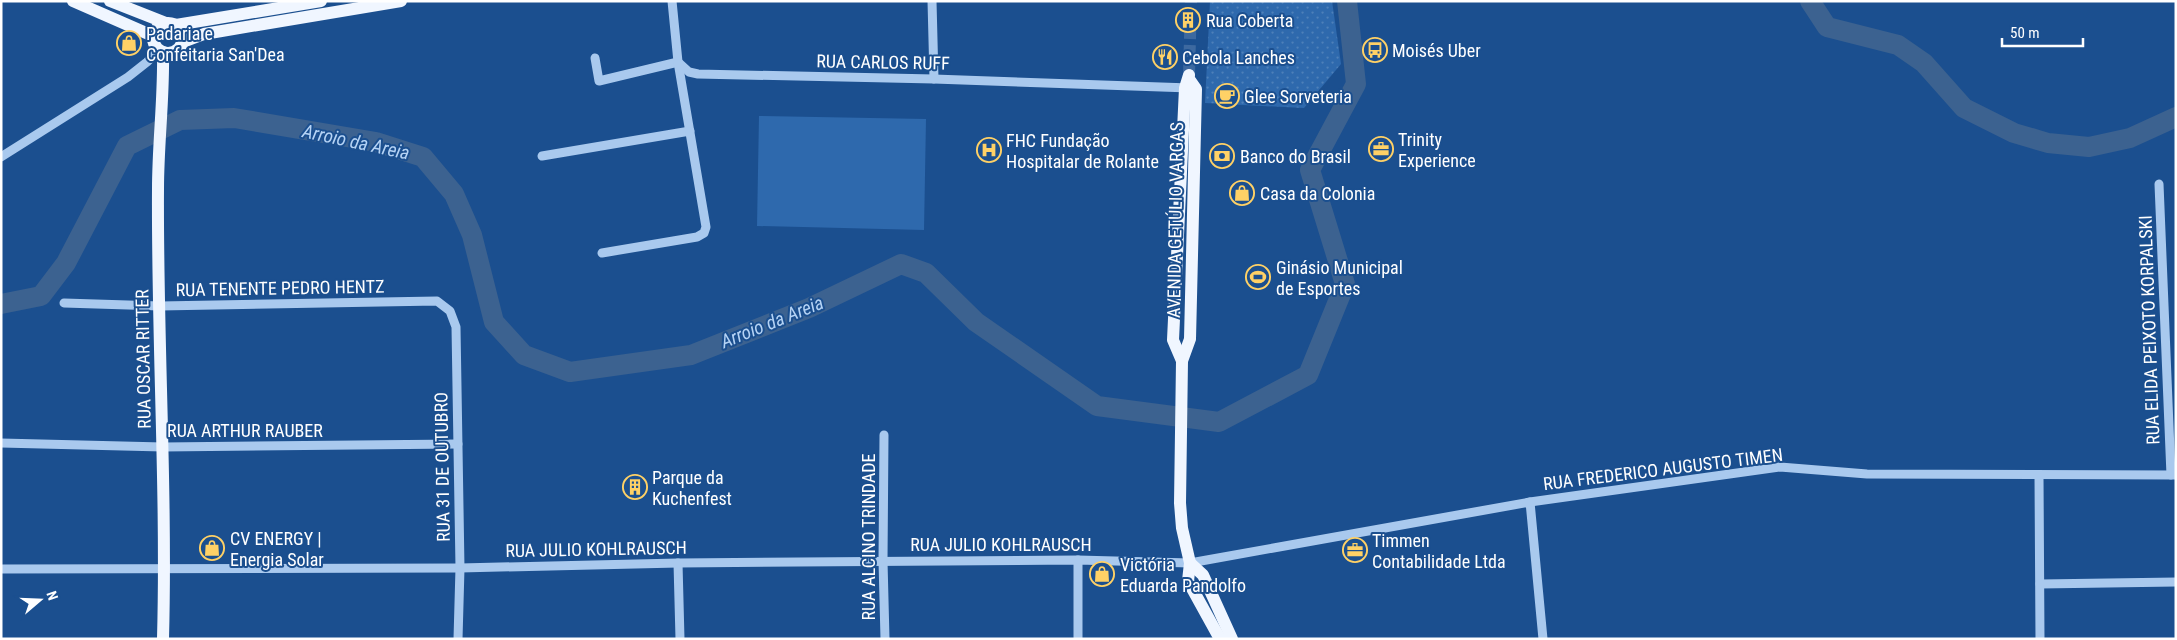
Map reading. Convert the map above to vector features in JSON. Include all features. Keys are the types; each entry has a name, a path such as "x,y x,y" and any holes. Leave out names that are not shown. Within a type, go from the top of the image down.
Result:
{"main road":[{"path":"73,1 154,36"},
{"path":"110,1 131,6 171,24 182,32 183,42 181,47 165,52 154,41 158,28 171,24 321,1"},
{"path":"183,42 204,34 401,1"},
{"name":"RUA OSCAR RITTER","path":"163,639 165,568 158,187 165,52"},
{"name":"AVENIDA GETÚLIO VARGAS","path":"1190,83 1178,239 1173,340 1182,362 1183,394 1180,453 1182,528 1190,563 1188,581 1220,639"},
{"name":"AVENIDA GETÚLIO VARGAS","path":"1182,362 1190,339 1192,241 1190,83"},
{"path":"1178,239 1192,241"},
{"name":"AVENIDA GETÚLIO VARGAS","path":"1190,563 1203,575 1232,639"}],"street":[{"path":"602,254 697,238 704,233 706,226 678,62 672,1"},
{"path":"932,1 934,79"},
{"path":"1,157 165,52"},
{"path":"595,58 599,81 678,62"},
{"name":"RUA CARLOS RUFF","path":"678,62 689,72 698,74 1190,83"},
{"path":"542,156 690,131"},
{"name":"RUA ELIDA PEIXOTO KORPALSKI","path":"2159,184 2173,475"},
{"name":"RUA TENENTE PEDRO HENTZ","path":"64,303 160,306 437,302"},
{"name":"RUA 31 DE OUTUBRO","path":"437,302 450,311 456,327 460,568 458,639"},
{"name":"RUA ALCINO TRINDADE","path":"884,435 883,561 886,639"},
{"name":"RUA ARTHUR RAUBER","path":"1,443 163,447 458,444"},
{"name":"RUA FREDERICO AUGUSTO TIMEN","path":"1190,563 1530,502 1780,467 1867,474 2173,475"},
{"path":"2039,476 2040,639"},
{"path":"1530,502 1543,639"},
{"path":"1078,560 1078,639"},
{"name":"RUA JULIO KOHLRAUSCH","path":"1,569 460,568 678,563 1078,560 1190,563"},
{"path":"678,563 680,639"},
{"path":"2040,584 2176,582"}],"shaded area":[{"path":"1210,1 1332,1 1341,64 1304,108 1205,103"},
{"path":"759,116 926,119 924,230 757,226"}],"waterway":[{"name":"Arroio da Areia","path":"1,304 41,296 66,263 127,146 180,120 234,118 376,142 423,157 454,194 472,235 494,322 524,355 570,372 691,355 809,308 901,264 926,273 976,322 1097,406 1219,422 1308,375 1345,284 1310,170 1356,84 1347,1"},
{"name":"Arroio da Areia","path":"1810,1 1827,27 1898,45 1924,63 1964,108 2014,133 2048,143 2089,147 2130,138 2176,117"}],"tunnel":[{"path":"1189,75 1191,1"}],"place":[{"name":"Rua Coberta","path":"1188,20"},
{"name":"Padaria e Confeitaria San'Dea","path":"129,43"},
{"name":"Moisés Uber","path":"1375,50"},
{"name":"Cebola Lanches","path":"1165,57"},
{"name":"Glee Sorveteria","path":"1227,96"},
{"name":"Trinity Experience","path":"1381,149"},
{"name":"FHC Fundação Hospitalar de Rolante","path":"989,150"},
{"name":"Banco do Brasil","path":"1222,156"},
{"name":"Casa da Colonia","path":"1242,193"},
{"name":"Ginásio Municipal de Esportes","path":"1258,277"},
{"name":"Parque da Kuchenfest","path":"635,487"},
{"name":"CV ENERGY | Energia Solar","path":"212,548"},
{"name":"Timmen Contabilidade Ltda","path":"1355,550"},
{"name":"Victória Eduarda Pandolfo","path":"1102,574"}]}
